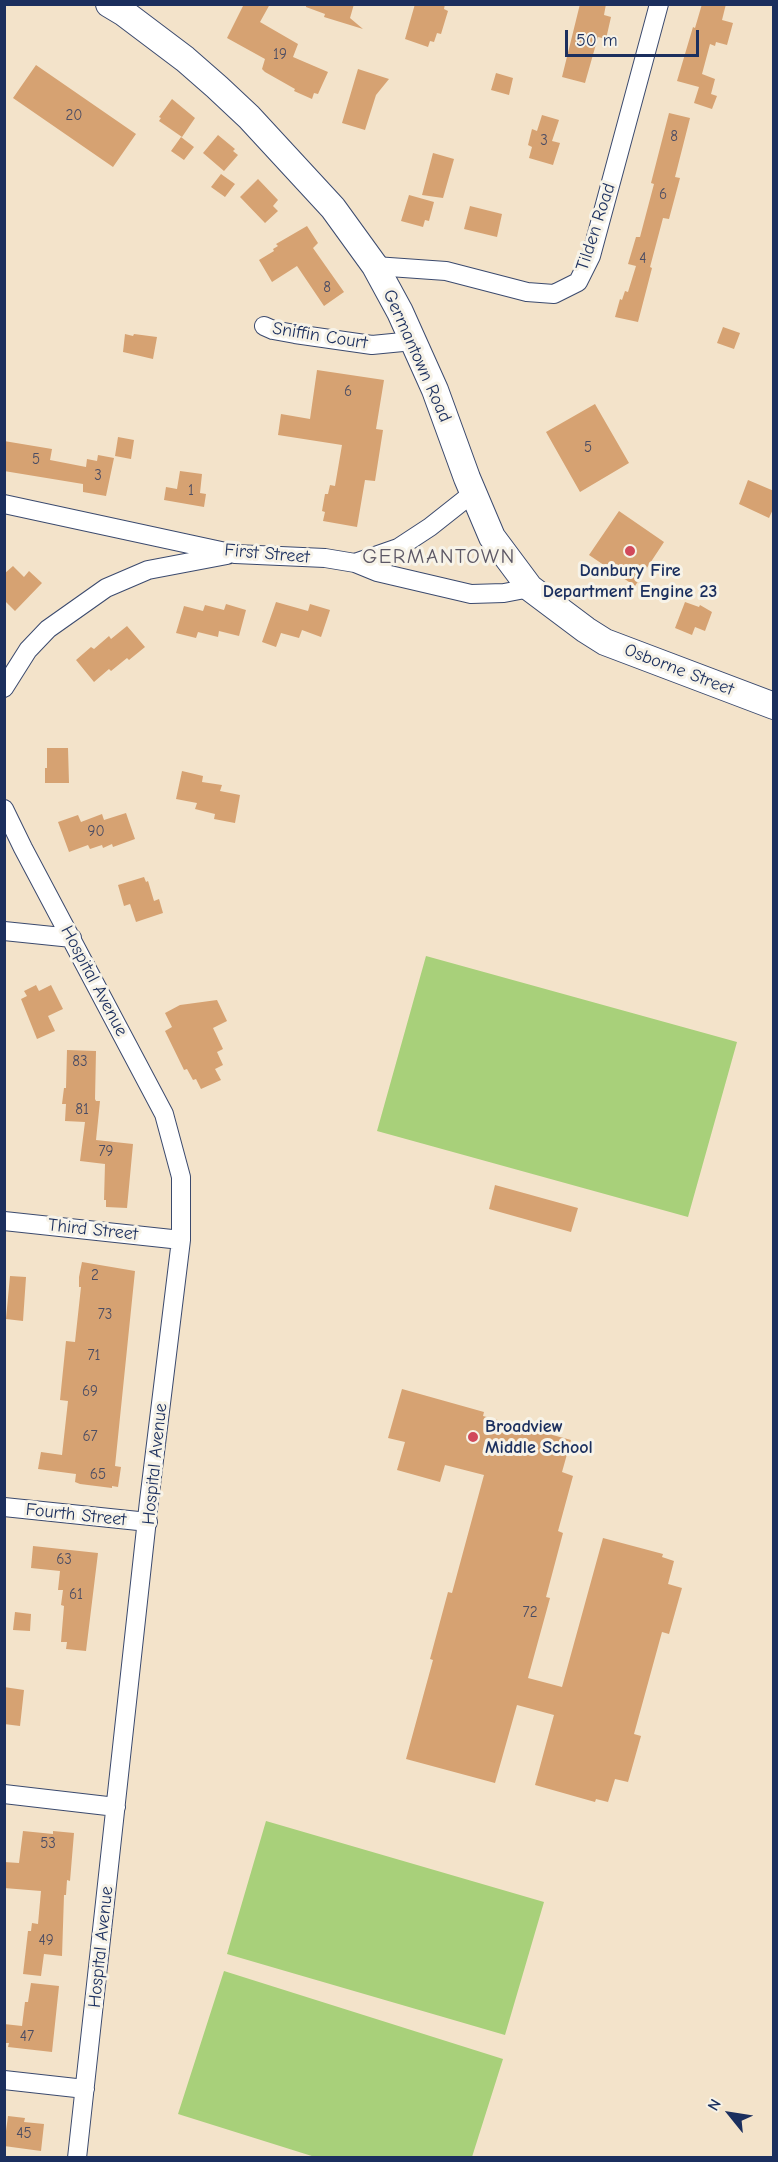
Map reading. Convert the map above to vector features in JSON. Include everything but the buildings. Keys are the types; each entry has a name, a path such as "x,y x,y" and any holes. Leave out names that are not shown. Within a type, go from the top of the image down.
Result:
{"main road":[{"name":"Germantown Road","path":"110,4 185,59 249,117 333,208 375,266 400,312 435,390 473,493 492,537 530,588 586,630"},
{"name":"Osborne Street","path":"586,630 605,642 774,706"}],"street":[{"name":"Tilden Road","path":"375,266 446,271 526,292 554,294 578,282 591,256 659,4"},
{"name":"Sniffin Court","path":"264,326 284,332 372,345 413,341"},
{"path":"355,563 398,548 430,527 473,493"},
{"name":"First Street","path":"4,504 235,554 325,558 355,563 377,572 471,594 530,588"},
{"path":"4,688 28,650 48,629 106,588 148,570 235,554"},
{"name":"Hospital Avenue","path":"4,809 22,848 164,1114 181,1178 181,1240 77,2157"},
{"path":"4,931 72,938"},
{"name":"Third Street","path":"4,1221 181,1240"},
{"name":"Fourth Street","path":"4,1507 148,1522"},
{"path":"4,1794 116,1807"},
{"path":"4,2080 85,2089"}],"green space":[{"path":"426,956 737,1042 688,1217 377,1131"},
{"path":"266,1821 544,1902 505,2035 227,1954"},
{"path":"224,1971 503,2059 472,2157 315,2157 178,2114"}],"place":[{"name":"Danbury Fire Department Engine 23","path":"630,551"},
{"name":"Broadview Middle School","path":"473,1437"}],"district":[{"name":"GERMANTOWN","path":"439,557"}]}
